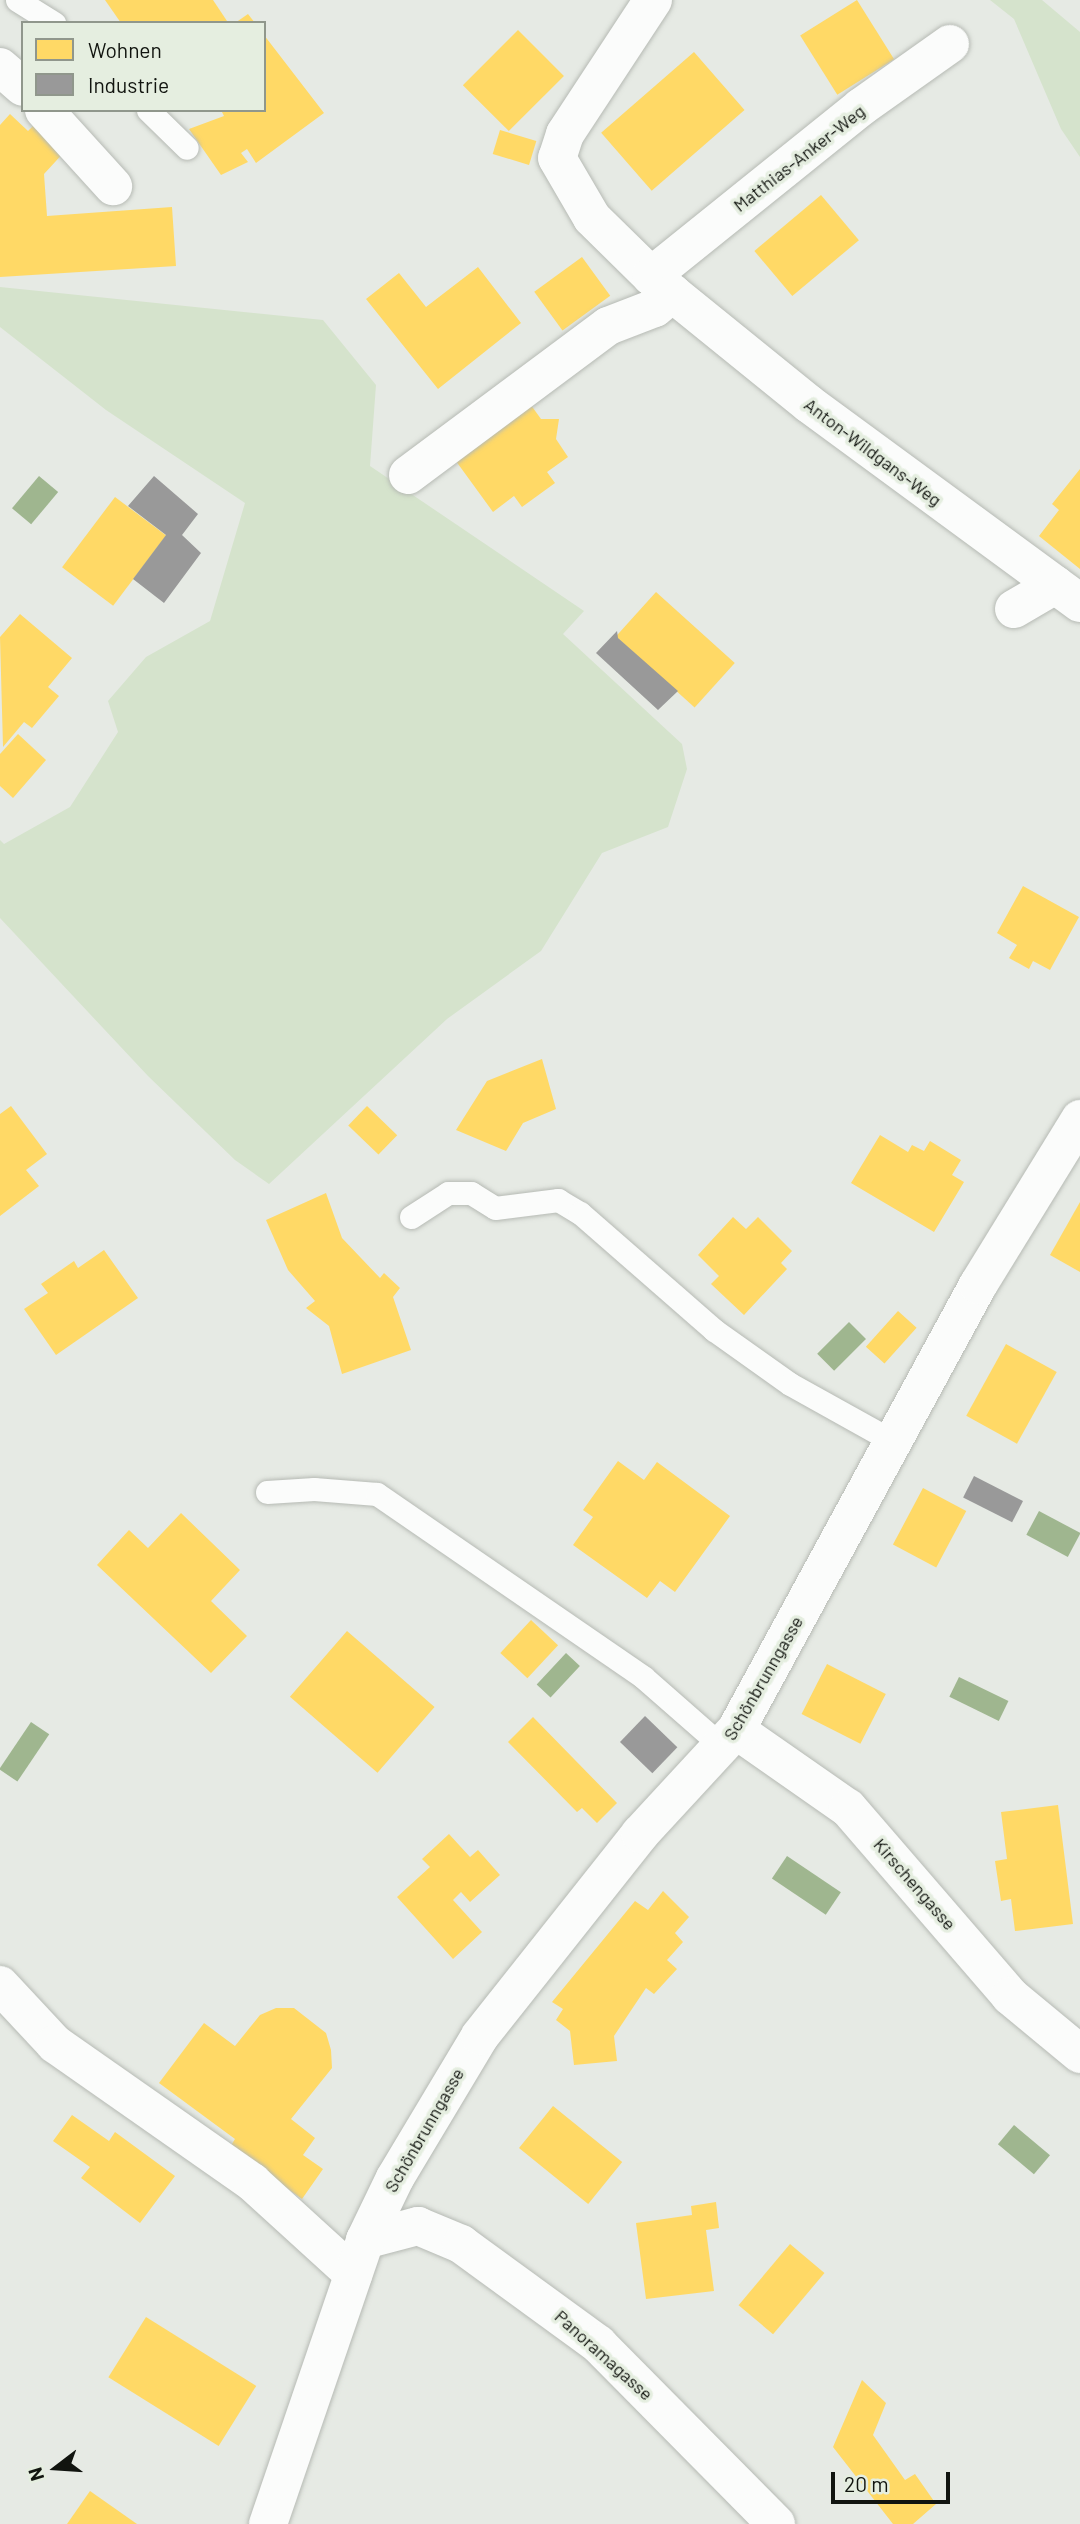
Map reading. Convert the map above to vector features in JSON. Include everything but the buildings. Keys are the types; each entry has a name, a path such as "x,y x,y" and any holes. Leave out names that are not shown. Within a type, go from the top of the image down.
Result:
{"street":[{"name":"Anton-Wildgans-Weg","path":"653,0 565,134 557,158 592,218 662,285 809,404 1068,594"},
{"name":"Matthias-Anker-Weg","path":"662,285 861,107 950,44"},
{"path":"0,67 21,86"},
{"path":"46,112 113,186"},
{"path":"408,475 608,326 655,308 662,285"},
{"path":"1014,609 1068,594"},
{"name":"Schönbrunngasse","path":"268,2524 359,2257 395,2178 480,2036 640,1834 730,1739 978,1285 1080,1119"},
{"name":"Kirschengasse","path":"730,1739 848,1808 1010,1996 1080,2054"},
{"path":"0,1985 55,2044 359,2257"},
{"name":"Panoramagasse","path":"359,2257 418,2226 461,2244 598,2344 776,2524"}],"lane":[{"path":"17,0 51,21"},
{"path":"150,112 187,148"},
{"path":"411,1217 448,1194 471,1193 495,1208 558,1200 580,1213 714,1331 790,1384 894,1442"},
{"path":"267,1492 314,1489 377,1494 730,1739"}],"shaded area":[{"path":"990,0 1042,0 1080,32 1080,157 1061,129 1014,19"},
{"path":"0,287 323,320 376,385 370,466 584,611 563,634 682,744 687,769 668,827 602,853 541,951 447,1019 269,1184 235,1160 148,1076 0,918 0,840 4,844 70,807 118,732 108,701 146,657 210,621 245,503 106,410 0,327"},
{"path":"39,476 58,492 31,524 12,508"},
{"path":"849,1322 866,1339 834,1371 817,1354"},
{"path":"1039,1511 1080,1533 1068,1557 1026,1535"},
{"path":"566,1653 580,1666 551,1697 537,1684"},
{"path":"959,1677 1008,1701 999,1721 949,1697"},
{"path":"31,1722 49,1734 17,1782 0,1768"},
{"path":"787,1856 841,1892 826,1915 772,1878"},
{"path":"1014,2125 1050,2155 1034,2174 998,2144"}]}
